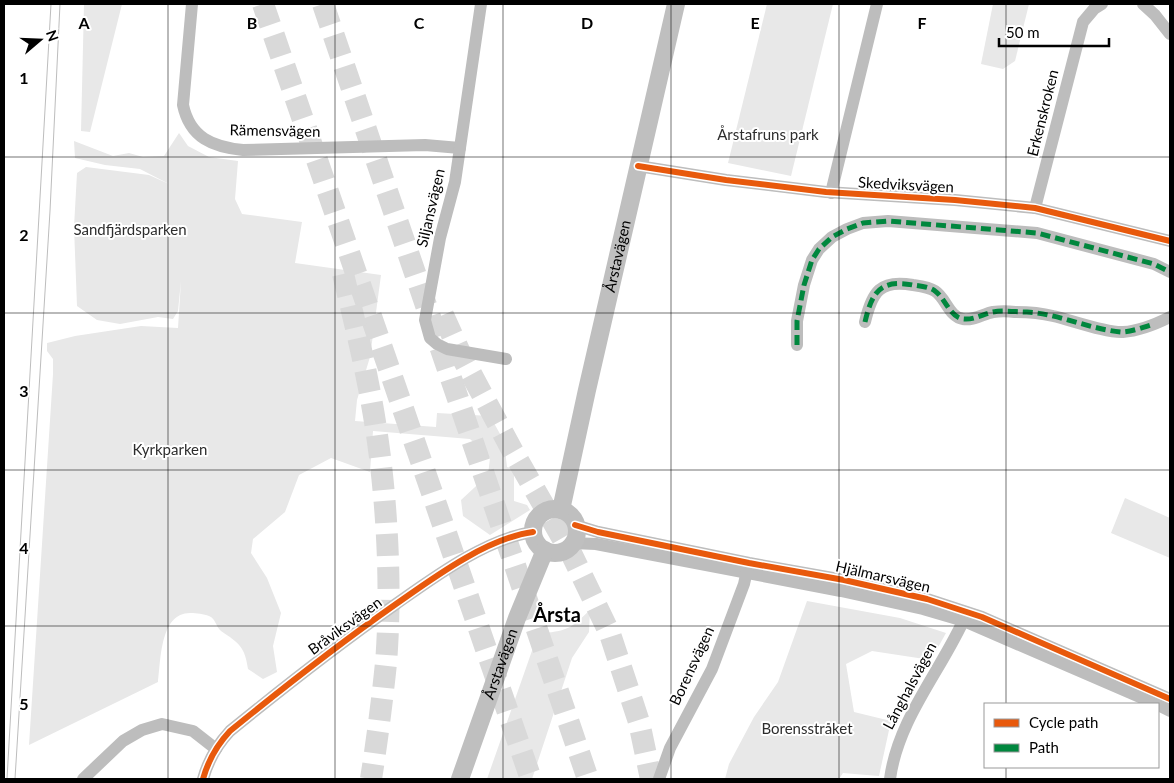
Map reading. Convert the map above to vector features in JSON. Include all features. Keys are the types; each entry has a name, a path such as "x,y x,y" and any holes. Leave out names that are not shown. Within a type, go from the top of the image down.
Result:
{"street":[{"name":"Rämensvägen","path":"192,4 183,105 186,118 191,127 204,139 216,146 243,150 424,145 460,148"},
{"name":"Siljansvägen","path":"481,4 455,182 440,238 425,320 430,338 447,349 506,359"},
{"name":"Årstavägen","path":"561,510 676,4"},
{"path":"831,193 877,4"},
{"name":"Erkenskroken","path":"1035,208 1083,22 1094,9 1102,4"},
{"path":"1143,4 1156,15 1170,34"},
{"name":"Skedviksvägen","path":"638,166 726,180 831,193 955,200 1035,208 1170,241"},
{"path":"797,345 798,320 804,285 812,260 819,249 832,237 863,223 888,221 1037,234 1154,264 1170,272"},
{"path":"865,322 869,303 881,287 892,284 933,289 941,295 954,316 962,319 1006,311 1051,315 1122,332 1154,324 1170,317"},
{"path":"547,510 561,510 568,513 576,525 573,543 567,549 560,552 552,553 545,550 538,546 534,539 533,532 536,519 547,510"},
{"name":"Hjälmarsvägen","path":"576,525 593,531 875,598 966,616 1170,699"},
{"name":"Bråviksvägen","path":"204,779 206,769 216,749 230,731 348,638 423,585 487,547 518,535 533,532"},
{"name":"Hjälmarsvägen","path":"573,543 596,544 748,568"},
{"name":"Årstavägen","path":"460,779 518,618 545,550"},
{"name":"Borensvägen","path":"658,779 670,748 712,669 744,584 748,568"},
{"name":"Hjälmarsvägen","path":"966,616 1153,703"},
{"name":"Långhalsvägen","path":"890,779 896,747 966,616"},
{"path":"83,779 123,741 142,730 162,724 193,731 216,749"}],"green space":[{"path":"84,4 122,4 90,132 81,131"},
{"name":"Årstafruns park","path":"767,4 833,4 791,176 728,163"},
{"path":"993,4 1029,4 1015,61 1003,69 981,64"},
{"name":"Kyrkparken","path":"179,133 188,146 209,157 238,161 235,199 242,214 302,222 295,263 381,275 370,357 357,400 355,421 436,427 437,413 490,416 504,441 507,467 514,469 514,501 527,505 530,510 490,535 463,516 461,500 488,475 490,458 470,439 373,431 370,472 331,458 299,475 285,512 253,539 251,553 267,578 281,613 273,646 277,672 263,679 248,669 243,650 219,629 211,617 195,613 181,615 173,620 164,639 158,682 29,745 53,374 53,359 47,351 47,343 75,336 141,326 178,328 181,281 178,311 173,319 158,317 120,324 97,320 77,306 74,227 77,173 86,167 149,175 169,184 140,169 105,165 75,158 74,141 113,156 129,153 143,157 164,156"},
{"path":"1125,498 1170,518 1170,558 1111,533"},
{"name":"Borensstråket","path":"807,601 900,618 946,633 931,660 872,651 846,664 854,712 891,721 879,776 843,773 839,779 725,779 729,764 754,717 778,682"},
{"path":"590,610 589,632 572,658 532,779 487,779 534,645 543,633 559,631 570,627"}],"tunnel":[{"path":"263,4 531,779"},
{"path":"323,4 588,779"},
{"path":"343,274 365,366 375,422 383,481 387,542 388,634 371,779"},
{"path":"443,315 462,357 512,450 571,553 610,634 639,722 651,779"}],"tram line":[{"path":"7,779 51,4"},
{"path":"15,779 50,211 60,4"}],"marked path":[{"path":"797,345 797,321 804,285 812,260 819,249 832,237 863,223 888,221 1037,233 1154,264 1170,272"},
{"path":"865,322 871,303 879,290 885,286 902,284 922,286 933,290 939,294 955,315 964,319 1006,311 1039,313 1097,328 1121,332 1154,324"}],"cycle path":[{"path":"638,166 726,180 826,192 955,200 1035,208 1170,241"},
{"path":"575,525 598,532 749,563 844,580 927,599 982,617 1170,699"},
{"path":"203,779 214,754 230,731 333,650 461,560 497,542 533,532"}],"district":[{"name":"Årsta","path":"557,615"}],"park label":[{"name":"Sandfjärdsparken","path":"130,230"}]}
